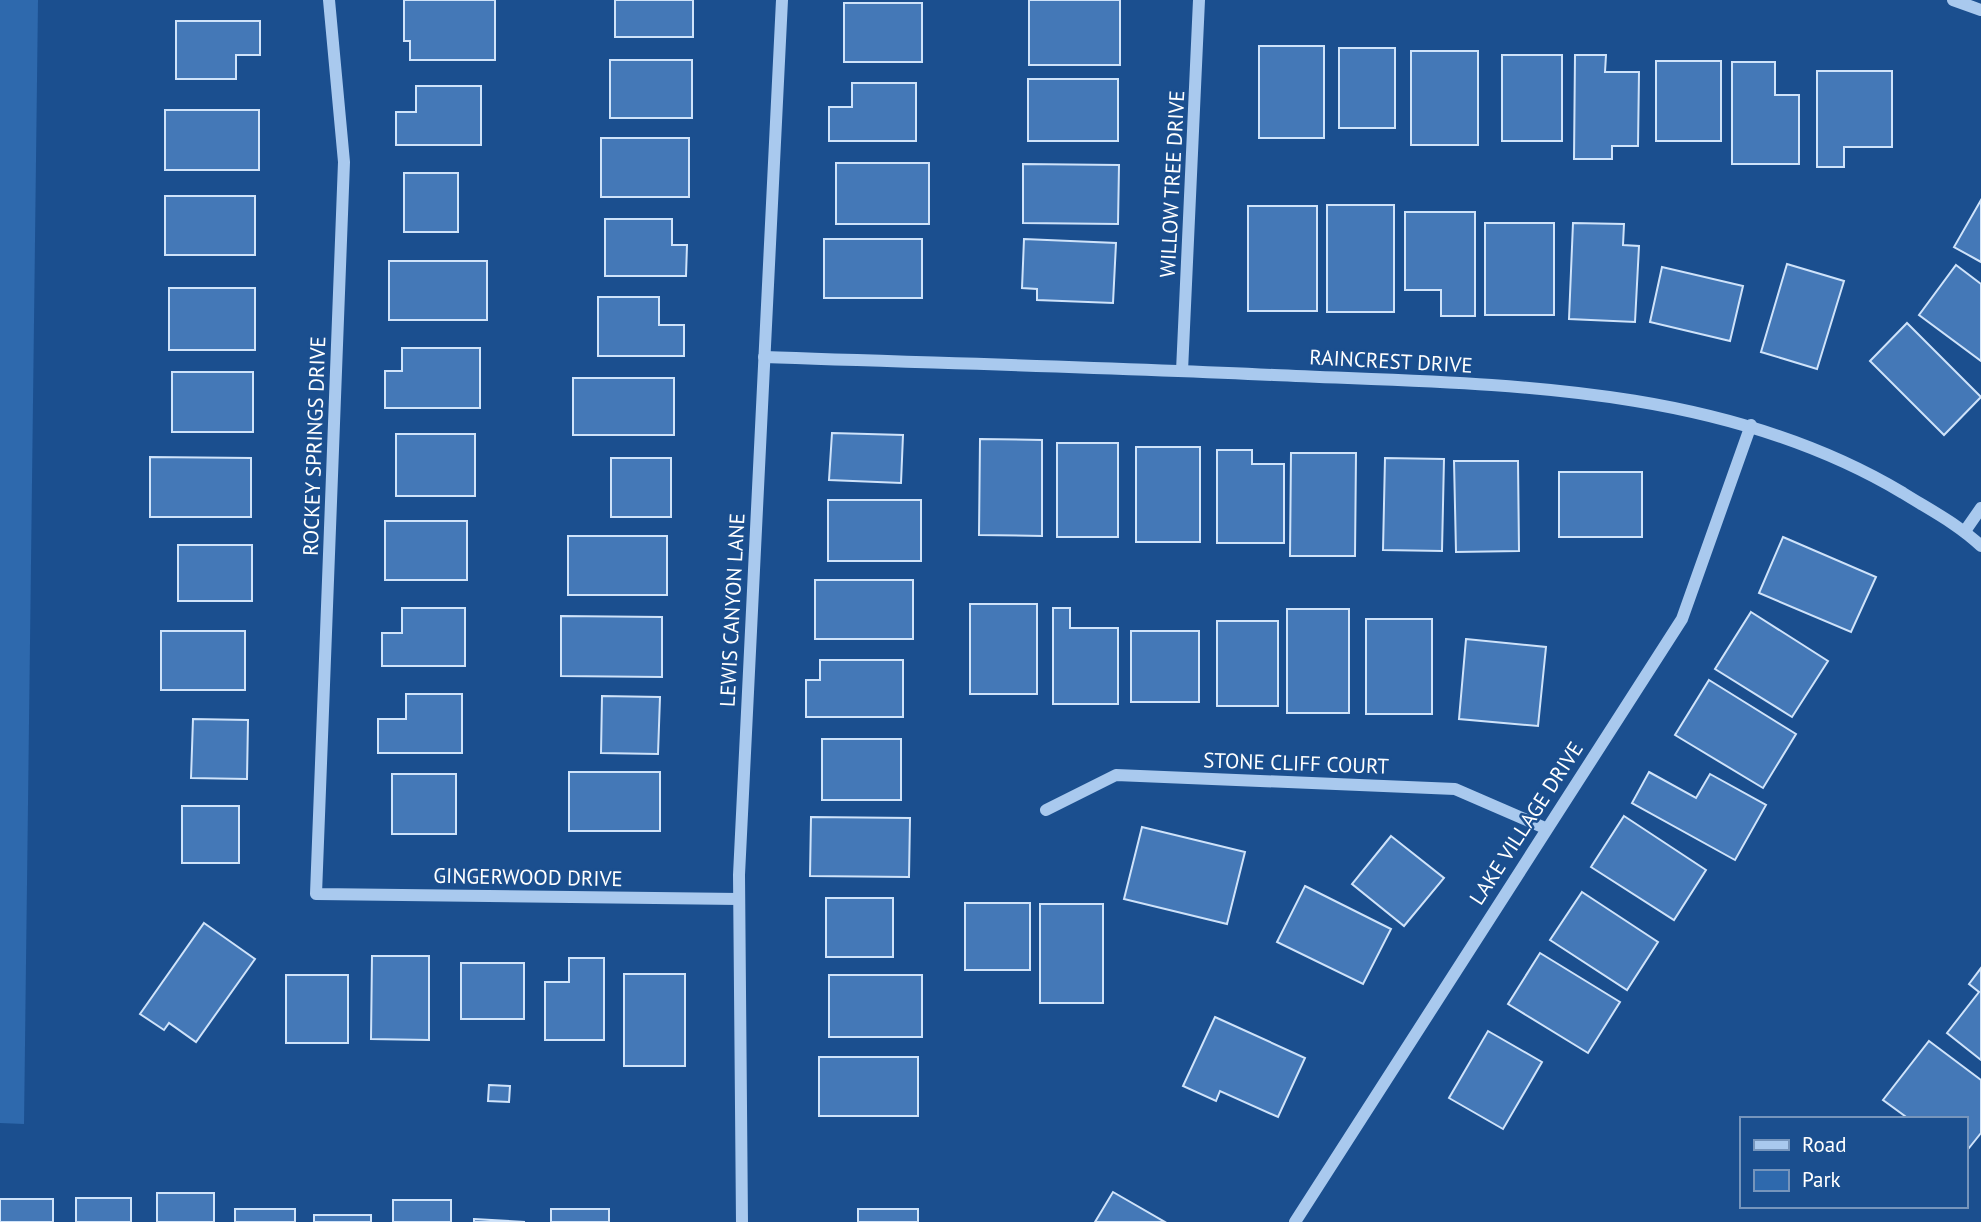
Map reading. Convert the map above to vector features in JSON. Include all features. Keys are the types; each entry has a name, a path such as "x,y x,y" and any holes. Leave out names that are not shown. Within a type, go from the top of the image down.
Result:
{"street":[{"name":"ROCKEY SPRINGS DRIVE","path":"316,894 344,162 329,0"},
{"name":"LEWIS CANYON LANE","path":"742,1222 739,899 782,0"},
{"name":"WILLOW TREE DRIVE","path":"1182,371 1199,0"},
{"path":"1953,0 1981,10"},
{"name":"RAINCREST DRIVE","path":"764,357 1471,384 1614,396 1751,425 1857,466 1965,531 1981,546"},
{"name":"LAKE VILLAGE DRIVE","path":"1295,1222 1545,828 1682,619 1751,425"},
{"path":"1965,531 1981,508"},
{"name":"STONE CLIFF COURT","path":"1045,810 1116,775 1455,789 1545,828"},
{"name":"GINGERWOOD DRIVE","path":"316,894 739,899"}],"green space":[{"path":"0,0 38,0 24,1124 0,1123"}],"building":[{"path":"404,0 495,0 495,60 410,60 410,41 404,41"},
{"path":"615,0 693,0 693,37 615,37"},
{"path":"1029,0 1120,0 1120,65 1029,65"},
{"path":"844,3 922,3 922,62 844,62"},
{"path":"176,21 260,21 260,55 236,55 236,79 176,79"},
{"path":"1259,46 1324,46 1324,138 1259,138"},
{"path":"1339,48 1395,48 1395,128 1339,128"},
{"path":"1411,51 1478,51 1478,145 1411,145"},
{"path":"1502,55 1562,55 1562,141 1502,141"},
{"path":"1575,55 1606,55 1605,72 1639,72 1638,146 1612,146 1612,159 1574,159"},
{"path":"610,60 692,60 692,118 610,118"},
{"path":"1656,61 1721,61 1721,141 1656,141"},
{"path":"1732,62 1775,62 1775,95 1799,95 1799,164 1732,164"},
{"path":"1817,71 1892,71 1892,147 1844,147 1844,167 1817,167"},
{"path":"1028,79 1118,79 1118,141 1028,141"},
{"path":"852,83 916,83 916,141 829,141 829,107 852,107"},
{"path":"416,86 481,86 481,145 396,145 396,112 416,112"},
{"path":"165,110 259,110 259,170 165,170"},
{"path":"601,138 689,138 689,197 601,197"},
{"path":"836,163 929,163 929,224 836,224"},
{"path":"1023,164 1119,165 1118,224 1023,223"},
{"path":"404,173 458,173 458,232 404,232"},
{"path":"165,196 255,196 255,255 165,255"},
{"path":"1981,200 1981,262 1954,247"},
{"path":"1327,205 1394,205 1394,312 1327,312"},
{"path":"1248,206 1317,206 1317,311 1248,311"},
{"path":"1405,212 1475,212 1475,316 1441,316 1441,290 1405,290"},
{"path":"605,219 672,219 672,245 687,245 686,276 605,276"},
{"path":"1485,223 1554,223 1554,315 1485,315"},
{"path":"1573,223 1624,224 1623,245 1639,246 1635,322 1569,319"},
{"path":"824,239 922,239 922,298 824,298"},
{"path":"1024,239 1116,243 1113,303 1037,300 1037,289 1022,288"},
{"path":"389,261 487,261 487,320 389,320"},
{"path":"1787,264 1844,281 1817,369 1761,352"},
{"path":"1956,265 1981,284 1981,361 1919,315"},
{"path":"1662,267 1743,286 1730,341 1650,322"},
{"path":"169,288 255,288 255,350 169,350"},
{"path":"598,297 659,297 659,325 684,325 684,356 598,356"},
{"path":"1907,323 1981,397 1944,435 1870,361"},
{"path":"402,348 480,348 480,408 385,408 385,371 402,371"},
{"path":"172,372 253,372 253,432 172,432"},
{"path":"573,378 674,378 674,435 573,435"},
{"path":"832,433 903,435 901,483 829,480"},
{"path":"396,434 475,434 475,496 396,496"},
{"path":"980,439 1042,440 1042,536 979,535"},
{"path":"1057,443 1118,443 1118,537 1057,537"},
{"path":"1136,447 1200,447 1200,542 1136,542"},
{"path":"1217,450 1252,450 1252,464 1284,464 1284,543 1217,543"},
{"path":"1291,453 1356,453 1355,556 1290,556"},
{"path":"150,457 251,458 251,517 150,517"},
{"path":"611,458 671,458 671,517 611,517"},
{"path":"1385,458 1444,459 1442,551 1383,550"},
{"path":"1454,461 1518,461 1519,551 1456,552"},
{"path":"1559,472 1642,472 1642,537 1559,537"},
{"path":"828,500 921,500 921,561 828,561"},
{"path":"385,521 467,521 467,580 385,580"},
{"path":"568,536 667,536 667,595 568,595"},
{"path":"1783,537 1876,577 1851,632 1759,593"},
{"path":"178,545 252,545 252,601 178,601"},
{"path":"815,580 913,580 913,639 815,639"},
{"path":"970,604 1037,604 1037,694 970,694"},
{"path":"402,608 465,608 465,666 382,666 382,633 402,633"},
{"path":"1053,608 1070,608 1070,628 1118,628 1118,704 1053,704"},
{"path":"1287,609 1349,609 1349,713 1287,713"},
{"path":"1751,612 1828,661 1792,717 1715,669"},
{"path":"561,616 662,617 662,677 561,676"},
{"path":"1366,619 1432,619 1432,714 1366,714"},
{"path":"1217,621 1278,621 1278,706 1217,706"},
{"path":"161,631 245,631 245,690 161,690"},
{"path":"1131,631 1199,631 1199,702 1131,702"},
{"path":"1466,639 1546,647 1538,726 1459,719"},
{"path":"820,660 903,660 903,717 806,717 806,680 820,680"},
{"path":"1709,680 1796,734 1763,788 1675,735"},
{"path":"406,694 462,694 462,753 378,753 378,719 406,719"},
{"path":"602,696 660,697 658,754 601,753"},
{"path":"193,719 248,720 247,779 191,778"},
{"path":"822,739 901,739 901,800 822,800"},
{"path":"569,772 660,772 660,831 569,831"},
{"path":"1649,772 1696,798 1710,774 1766,805 1735,860 1632,803"},
{"path":"392,774 456,774 456,834 392,834"},
{"path":"182,806 239,806 239,863 182,863"},
{"path":"1624,816 1706,870 1674,920 1591,867"},
{"path":"811,817 910,818 909,877 810,876"},
{"path":"1142,827 1245,852 1227,924 1124,899"},
{"path":"1391,836 1444,878 1404,926 1352,884"},
{"path":"1305,886 1391,929 1363,984 1277,942"},
{"path":"1582,892 1658,942 1627,990 1550,940"},
{"path":"826,898 893,898 893,957 826,957"},
{"path":"965,903 1030,903 1030,970 965,970"},
{"path":"1040,904 1103,904 1103,1003 1040,1003"},
{"path":"204,923 255,959 196,1042 169,1023 164,1030 140,1014"},
{"path":"1540,953 1620,1002 1588,1053 1508,1004"},
{"path":"372,956 429,956 429,1040 371,1039"},
{"path":"569,958 604,958 604,1040 545,1040 545,982 569,982"},
{"path":"461,963 524,963 524,1019 461,1019"},
{"path":"1981,968 1981,1060 1947,1033 1979,992 1969,984"},
{"path":"624,974 685,974 685,1066 624,1066"},
{"path":"286,975 348,975 348,1043 286,1043"},
{"path":"829,975 922,975 922,1037 829,1037"},
{"path":"1215,1017 1305,1058 1278,1117 1220,1091 1216,1101 1183,1086"},
{"path":"1488,1031 1542,1062 1503,1129 1449,1098"},
{"path":"1929,1041 1981,1080 1981,1133 1967,1150 1967,1117 1906,1117 1883,1100"},
{"path":"819,1057 918,1057 918,1116 819,1116"},
{"path":"489,1085 510,1086 509,1102 488,1101"},
{"path":"1113,1192 1165,1222 1095,1222"},
{"path":"157,1193 214,1193 214,1222 157,1222"},
{"path":"76,1198 131,1198 131,1222 76,1222"},
{"path":"0,1199 53,1199 53,1222 0,1222"},
{"path":"393,1200 451,1200 451,1222 393,1222"},
{"path":"235,1209 295,1209 295,1222 235,1222"},
{"path":"551,1209 609,1209 609,1222 551,1222"},
{"path":"858,1209 918,1209 918,1222 858,1222"},
{"path":"314,1215 371,1215 371,1222 314,1222"},
{"path":"474,1219 525,1222 474,1222"}]}
